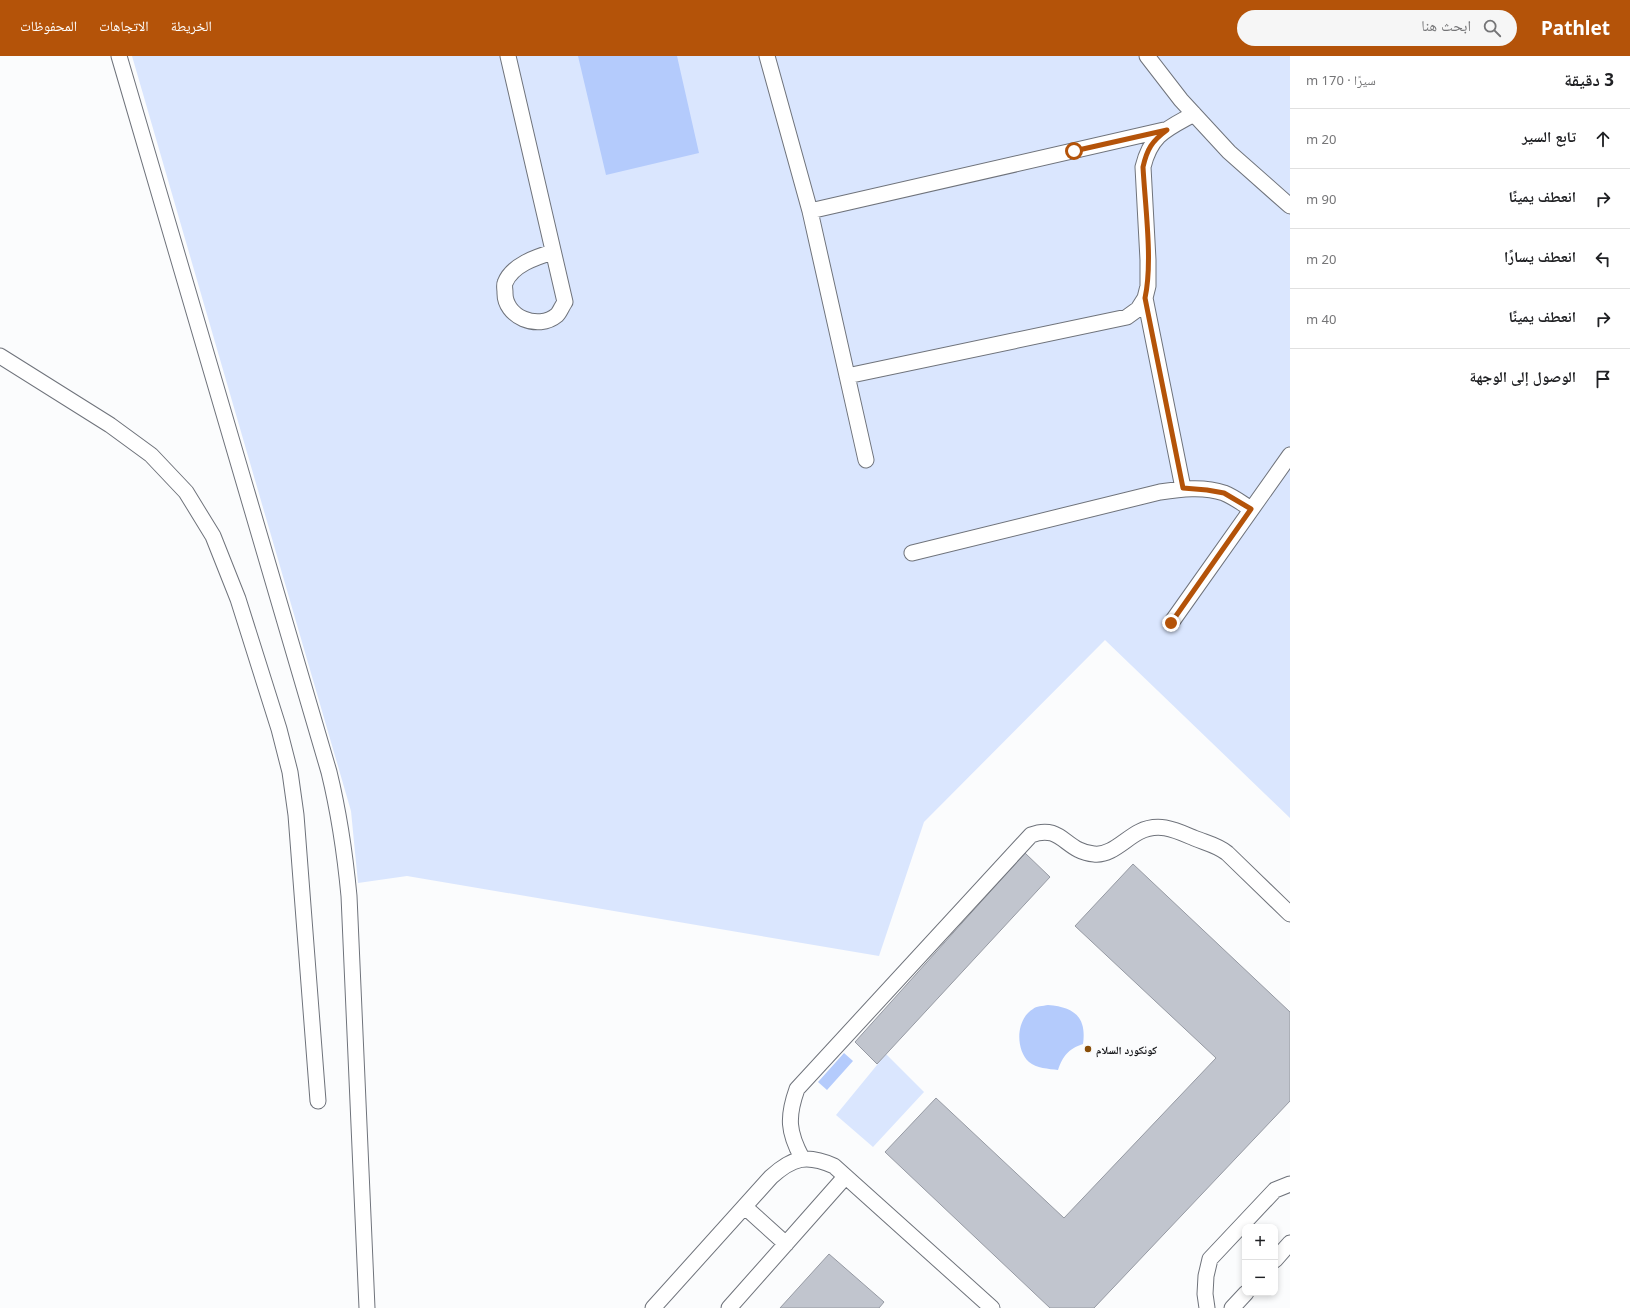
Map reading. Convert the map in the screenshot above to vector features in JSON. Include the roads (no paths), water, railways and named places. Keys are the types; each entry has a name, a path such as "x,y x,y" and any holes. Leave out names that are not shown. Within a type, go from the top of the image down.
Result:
{"lane":[{"path":"119,56 329,772 338,813 345,854 349,896 367,1308"},
{"path":"508,56 565,302 557,314 545,321 530,321 514,315 505,300 505,283 516,269 533,258 553,252"},
{"path":"767,56 810,210 866,460"},
{"path":"1147,56 1194,114 1229,152 1290,206"},
{"path":"848,376 1127,317 1138,309 1145,298 1148,286 1143,167 1146,154 1154,140 1167,130 1194,114"},
{"path":"810,210 1167,130"},
{"path":"1145,298 1183,488"},
{"path":"0,356 110,425 150,455 186,492 213,536 238,599 279,729 290,772 296,815 318,1101"},
{"path":"1171,623 1290,454"},
{"path":"912,554 1160,492 1183,488 1224,493 1251,509"},
{"path":"802,1158 793,1142 789,1124 791,1106 797,1089 1031,835 1040,831 1051,831 1085,854 1097,854 1109,852 1139,832 1150,827 1174,829 1218,846 1290,914"},
{"path":"653,1308 771,1177 784,1165 802,1158 818,1159 834,1166 992,1308"},
{"path":"729,1308 845,1176"},
{"path":"1207,1308 1205,1294 1206,1276 1210,1259 1275,1190 1290,1184"},
{"path":"744,1207 786,1244"},
{"path":"1278,1257 1290,1243"},
{"path":"1232,1308 1243,1296"}],"water":[{"path":"578,56 677,56 699,153 606,175"},
{"path":"1048,1005 1065,1008 1071,1011 1080,1020 1083,1026 1083,1044 1073,1048 1067,1054 1058,1070 1047,1069 1032,1064 1024,1056 1021,1050 1019,1034 1023,1020 1034,1008"},
{"path":"844,1053 853,1061 827,1090 818,1082"}],"place":[{"name":"كونكورد السلام","path":"1088,1049"}]}
